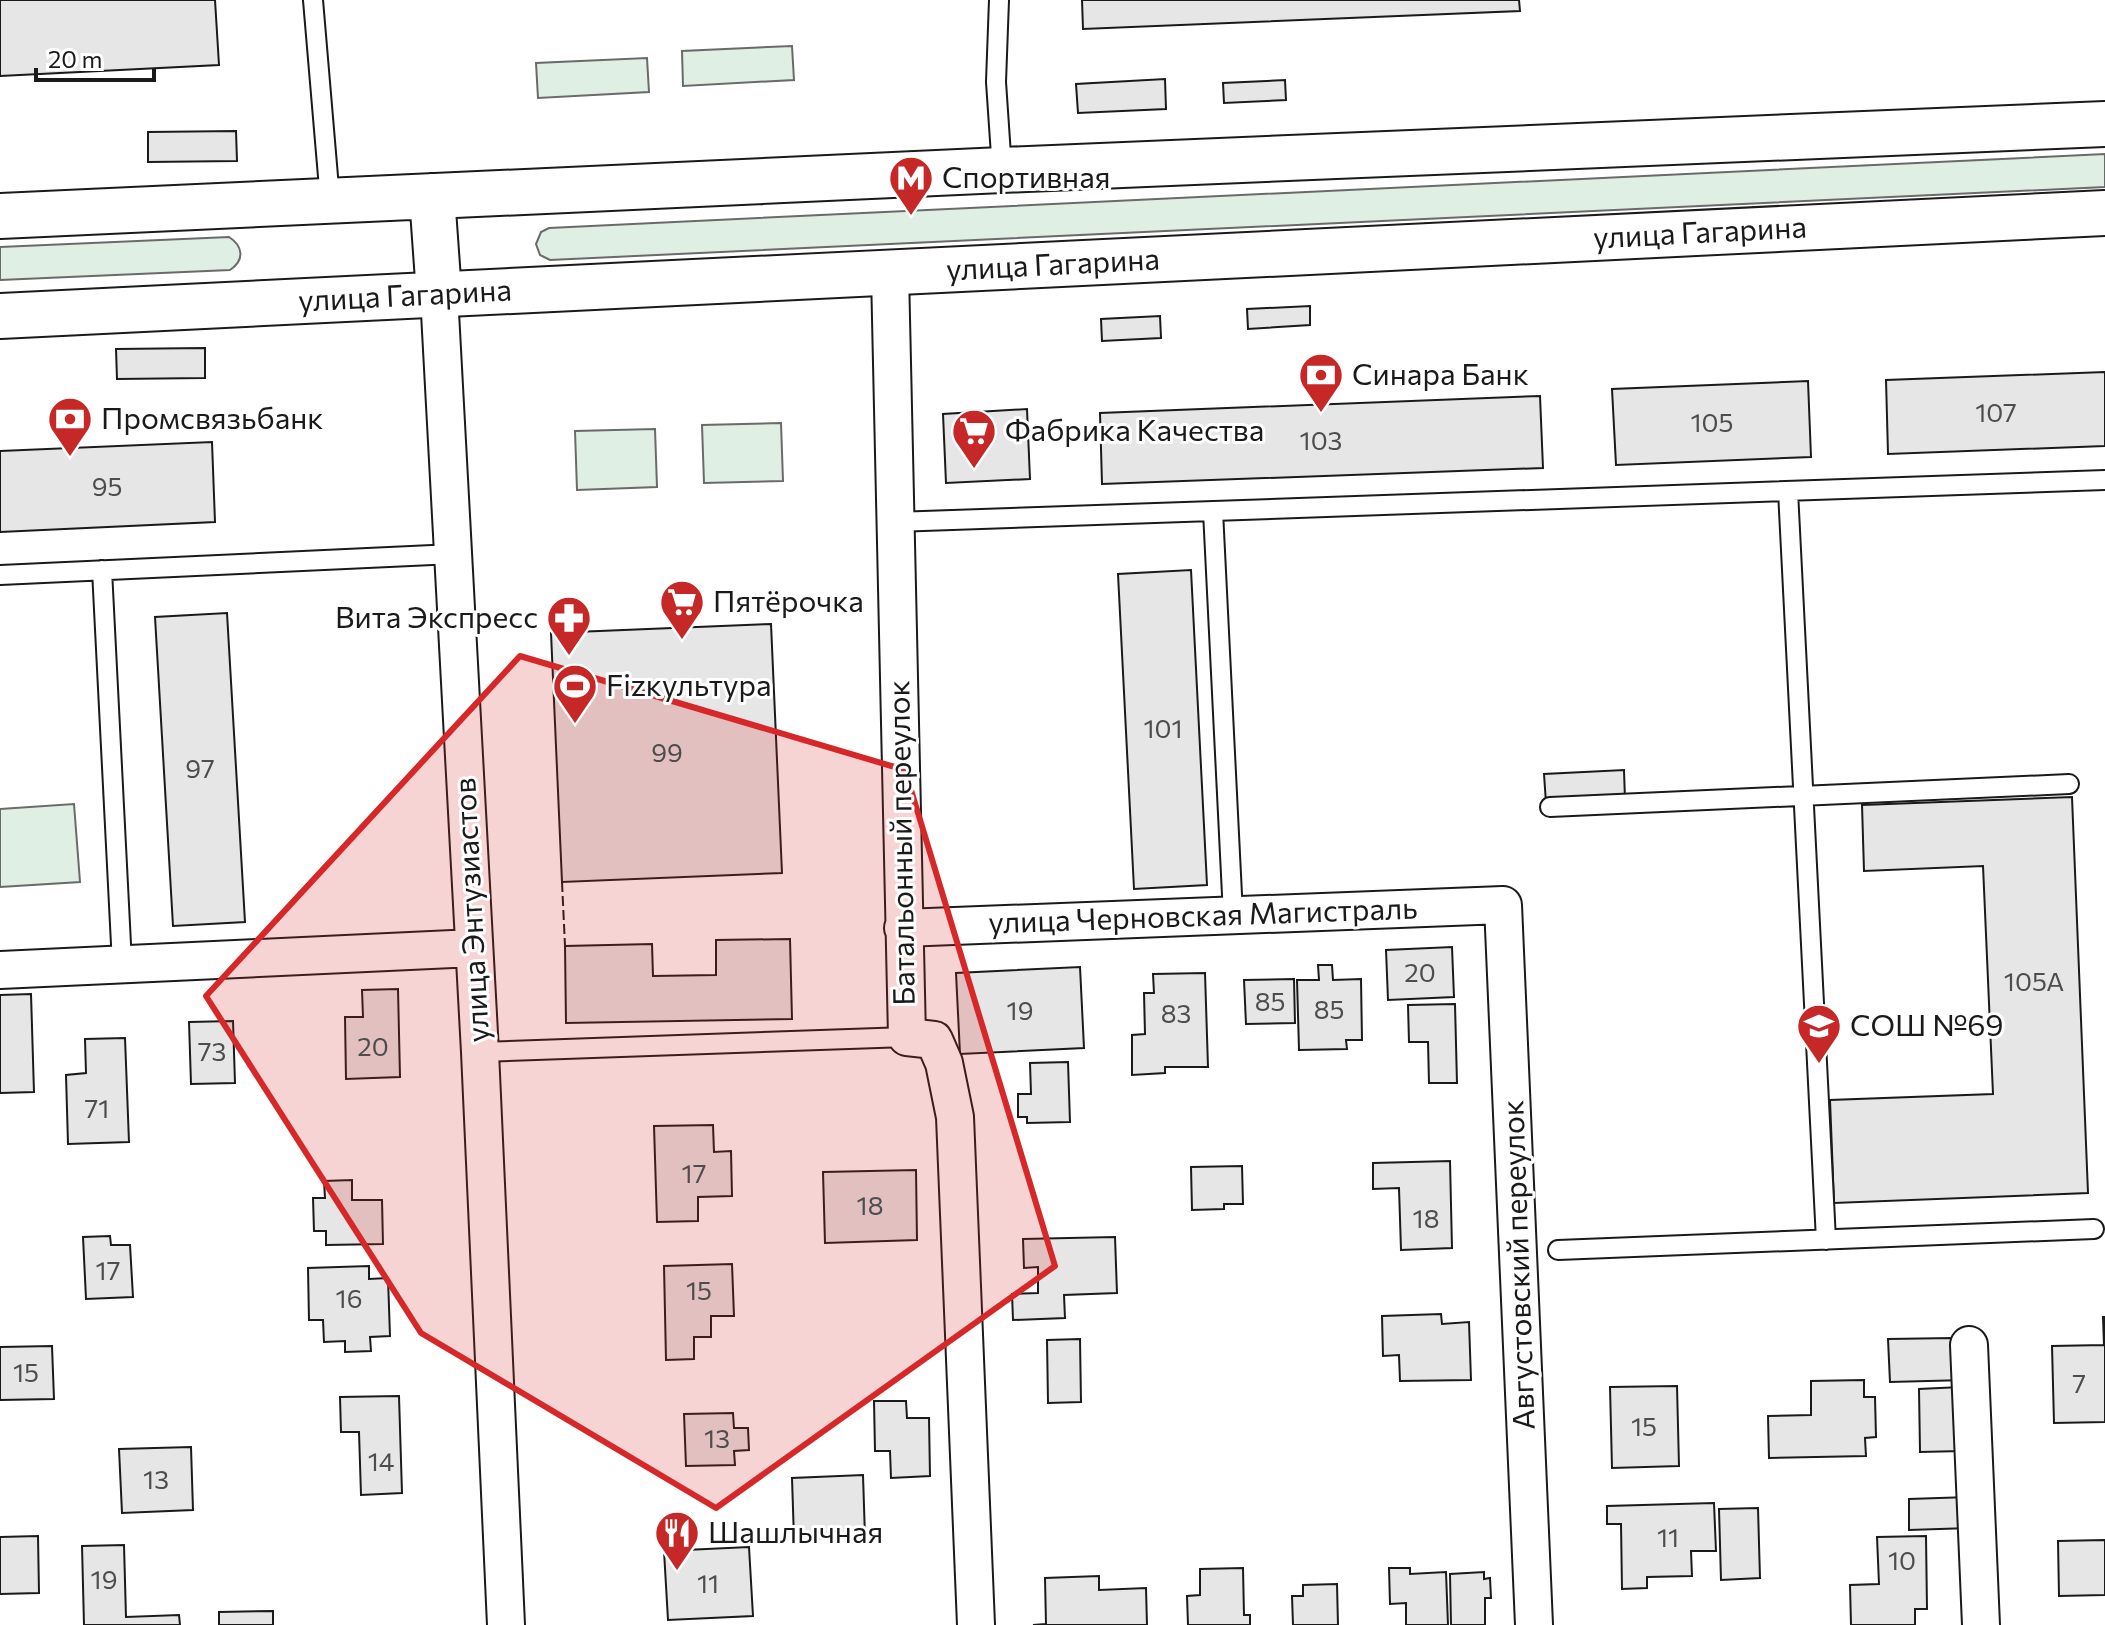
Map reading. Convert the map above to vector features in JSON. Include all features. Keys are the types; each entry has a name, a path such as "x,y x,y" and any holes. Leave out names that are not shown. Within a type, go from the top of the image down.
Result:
{"main road":[{"path":"0,216 2105,124"},
{"name":"улица Энтузиастов","path":"432,196 439,294"},
{"name":"улица Гагарина","path":"0,316 2105,213"}],"street":[{"name":"Батальонный переулок","path":"890,273 907,1037 934,1040 944,1063 955,1117 976,1625"},
{"name":"улица Энтузиастов","path":"439,294 480,1052 506,1625"},
{"name":"улица Черновская Магистраль","path":"903,928 1503,905"},
{"name":"Августовский переулок","path":"1503,905 1534,1625"},
{"path":"0,970 474,948"},
{"path":"1969,1345 1981,1625"}],"lane":[{"path":"313,0 330,200"},
{"path":"999,0 996,82 1002,170"},
{"path":"894,522 2105,480"},
{"path":"1788,491 1826,1240"},
{"path":"1213,511 1233,915"},
{"path":"0,575 454,554"},
{"path":"102,570 122,964"},
{"path":"1550,807 2069,784"},
{"path":"480,1052 907,1037"},
{"path":"1558,1250 2094,1229"}],"highlighted area":[{"path":"520,656 905,770 1055,1266 716,1508 421,1333 206,996"}],"green space":[{"path":"792,46 794,80 683,86 682,51"},
{"path":"647,58 649,92 538,98 536,63"},
{"path":"2105,154 2105,187 550,260 540,255 536,244 541,232 549,228"},
{"path":"229,237 240,253 238,262 230,270 0,280 0,247"},
{"path":"781,423 783,481 704,483 702,425"},
{"path":"655,429 657,487 577,490 575,431"},
{"path":"74,804 80,882 0,887 0,809"}],"building":[{"path":"0,0 215,0 219,65 0,76"},
{"path":"1082,0 1519,0 1520,11 1083,29"},
{"path":"1165,79 1166,109 1078,113 1076,84"},
{"path":"1285,80 1286,100 1224,103 1223,83"},
{"path":"236,131 237,161 148,162 148,132"},
{"path":"1310,306 1310,325 1248,329 1247,309"},
{"path":"1160,316 1161,338 1102,341 1101,319"},
{"path":"205,348 205,378 117,379 116,349"},
{"path":"2105,372 2105,446 1888,454 1886,380"},
{"path":"1808,381 1811,457 1616,465 1612,389"},
{"path":"1540,396 1543,468 1102,484 1100,413"},
{"path":"1027,409 1030,479 946,483 943,414"},
{"path":"212,442 215,522 0,532 0,451"},
{"path":"1191,570 1207,885 1134,889 1118,574"},
{"path":"227,613 245,922 173,926 155,617"},
{"path":"771,624 782,873 562,882 551,633"},
{"path":"1624,770 1625,800 1546,803 1544,774"},
{"path":"2072,797 2088,1193 1834,1203 1830,1100 1993,1094 1983,866 1864,871 1862,805"},
{"path":"790,939 792,1019 566,1023 565,946 652,944 653,976 716,975 716,940"},
{"path":"1452,947 1454,997 1388,1000 1386,950"},
{"path":"1318,965 1332,965 1333,980 1361,979 1362,1040 1346,1040 1347,1049 1299,1050 1297,980 1319,980"},
{"path":"1080,967 1084,1048 960,1054 956,973"},
{"path":"1205,973 1208,1067 1165,1067 1165,1073 1132,1075 1132,1035 1145,1034 1144,993 1154,993 1153,974"},
{"path":"1294,979 1295,1023 1246,1024 1244,980"},
{"path":"398,989 400,1077 346,1079 345,1017 363,1017 362,990"},
{"path":"31,994 34,1092 0,1093 0,995"},
{"path":"1455,1004 1457,1083 1429,1083 1428,1042 1409,1042 1408,1005"},
{"path":"233,1021 235,1083 191,1084 189,1022"},
{"path":"125,1038 129,1142 68,1144 66,1075 86,1073 85,1039"},
{"path":"1068,1062 1070,1122 1027,1123 1027,1117 1018,1117 1018,1094 1031,1094 1030,1063"},
{"path":"713,1125 714,1152 731,1151 732,1196 698,1197 698,1221 657,1222 654,1126"},
{"path":"1450,1161 1452,1248 1401,1250 1399,1188 1373,1189 1373,1163"},
{"path":"1242,1166 1243,1204 1224,1204 1224,1209 1192,1210 1191,1167"},
{"path":"916,1170 917,1240 825,1243 823,1172"},
{"path":"352,1180 352,1200 382,1200 383,1244 326,1245 326,1231 314,1231 313,1198 325,1198 324,1181"},
{"path":"110,1236 111,1245 130,1245 133,1297 86,1299 83,1237"},
{"path":"1115,1237 1117,1293 1064,1295 1065,1318 1013,1320 1012,1294 1038,1293 1038,1267 1024,1268 1023,1239"},
{"path":"732,1264 734,1316 711,1316 711,1337 694,1337 694,1359 666,1360 664,1266"},
{"path":"369,1266 369,1279 388,1278 390,1336 370,1337 371,1351 345,1352 345,1341 324,1342 323,1320 309,1320 308,1268"},
{"path":"1441,1314 1442,1324 1469,1322 1471,1380 1400,1381 1399,1355 1383,1356 1382,1316"},
{"path":"2105,1317 2105,1422 2054,1423 2052,1346 2104,1345"},
{"path":"1953,1338 1966,1380 1890,1382 1888,1339"},
{"path":"1080,1339 1081,1402 1048,1403 1047,1340"},
{"path":"52,1346 54,1399 0,1400 0,1347"},
{"path":"1864,1380 1864,1397 1875,1397 1876,1437 1865,1438 1866,1456 1769,1458 1768,1416 1811,1415 1811,1381"},
{"path":"1677,1386 1679,1466 1612,1468 1610,1387"},
{"path":"1961,1387 1962,1451 1920,1452 1919,1389"},
{"path":"399,1396 402,1493 361,1495 359,1432 341,1432 340,1397"},
{"path":"874,1401 906,1401 907,1418 929,1418 930,1476 891,1478 890,1451 875,1451"},
{"path":"733,1413 734,1428 748,1428 749,1450 734,1451 735,1465 686,1466 684,1414"},
{"path":"191,1447 193,1510 122,1513 119,1449"},
{"path":"863,1475 865,1537 794,1539 792,1478"},
{"path":"1969,1497 1970,1528 1909,1530 1909,1499"},
{"path":"1714,1503 1716,1551 1691,1551 1692,1576 1647,1577 1647,1588 1622,1589 1621,1524 1607,1524 1607,1506"},
{"path":"1758,1508 1760,1578 1721,1580 1719,1509"},
{"path":"38,1536 39,1593 0,1594 0,1537"},
{"path":"1926,1536 1927,1609 1915,1609 1915,1625 1851,1625 1850,1585 1879,1584 1877,1537"},
{"path":"2105,1540 2105,1595 2059,1596 2058,1541"},
{"path":"124,1545 126,1617 179,1615 180,1625 84,1625 82,1546"},
{"path":"749,1547 753,1616 668,1620 664,1551"},
{"path":"1243,1568 1244,1615 1250,1615 1250,1625 1188,1625 1187,1596 1200,1595 1200,1569"},
{"path":"1389,1568 1410,1568 1410,1574 1446,1572 1448,1625 1406,1625 1406,1603 1390,1604"},
{"path":"1484,1572 1484,1579 1490,1578 1491,1598 1485,1598 1485,1625 1451,1625 1450,1574"},
{"path":"1099,1576 1099,1590 1146,1588 1147,1625 1033,1625 1046,1624 1045,1578"},
{"path":"1337,1584 1338,1625 1293,1625 1292,1596 1303,1596 1303,1585"},
{"path":"273,1611 273,1625 219,1625 219,1612"}],"fence":[{"path":"562,882 565,946"}],"place":[{"name":"Спортивная","path":"911,217"},
{"name":"Синара Банк","path":"1321,414"},
{"name":"Промсвязьбанк","path":"70,458"},
{"name":"Фабрика Качества","path":"974,470"},
{"name":"Пятёрочка","path":"682,641"},
{"name":"Вита Экспресс","path":"569,657"},
{"name":"Fizкультура","path":"575,725"},
{"name":"СОШ №69","path":"1819,1065"},
{"name":"Шашлычная","path":"677,1572"}]}
